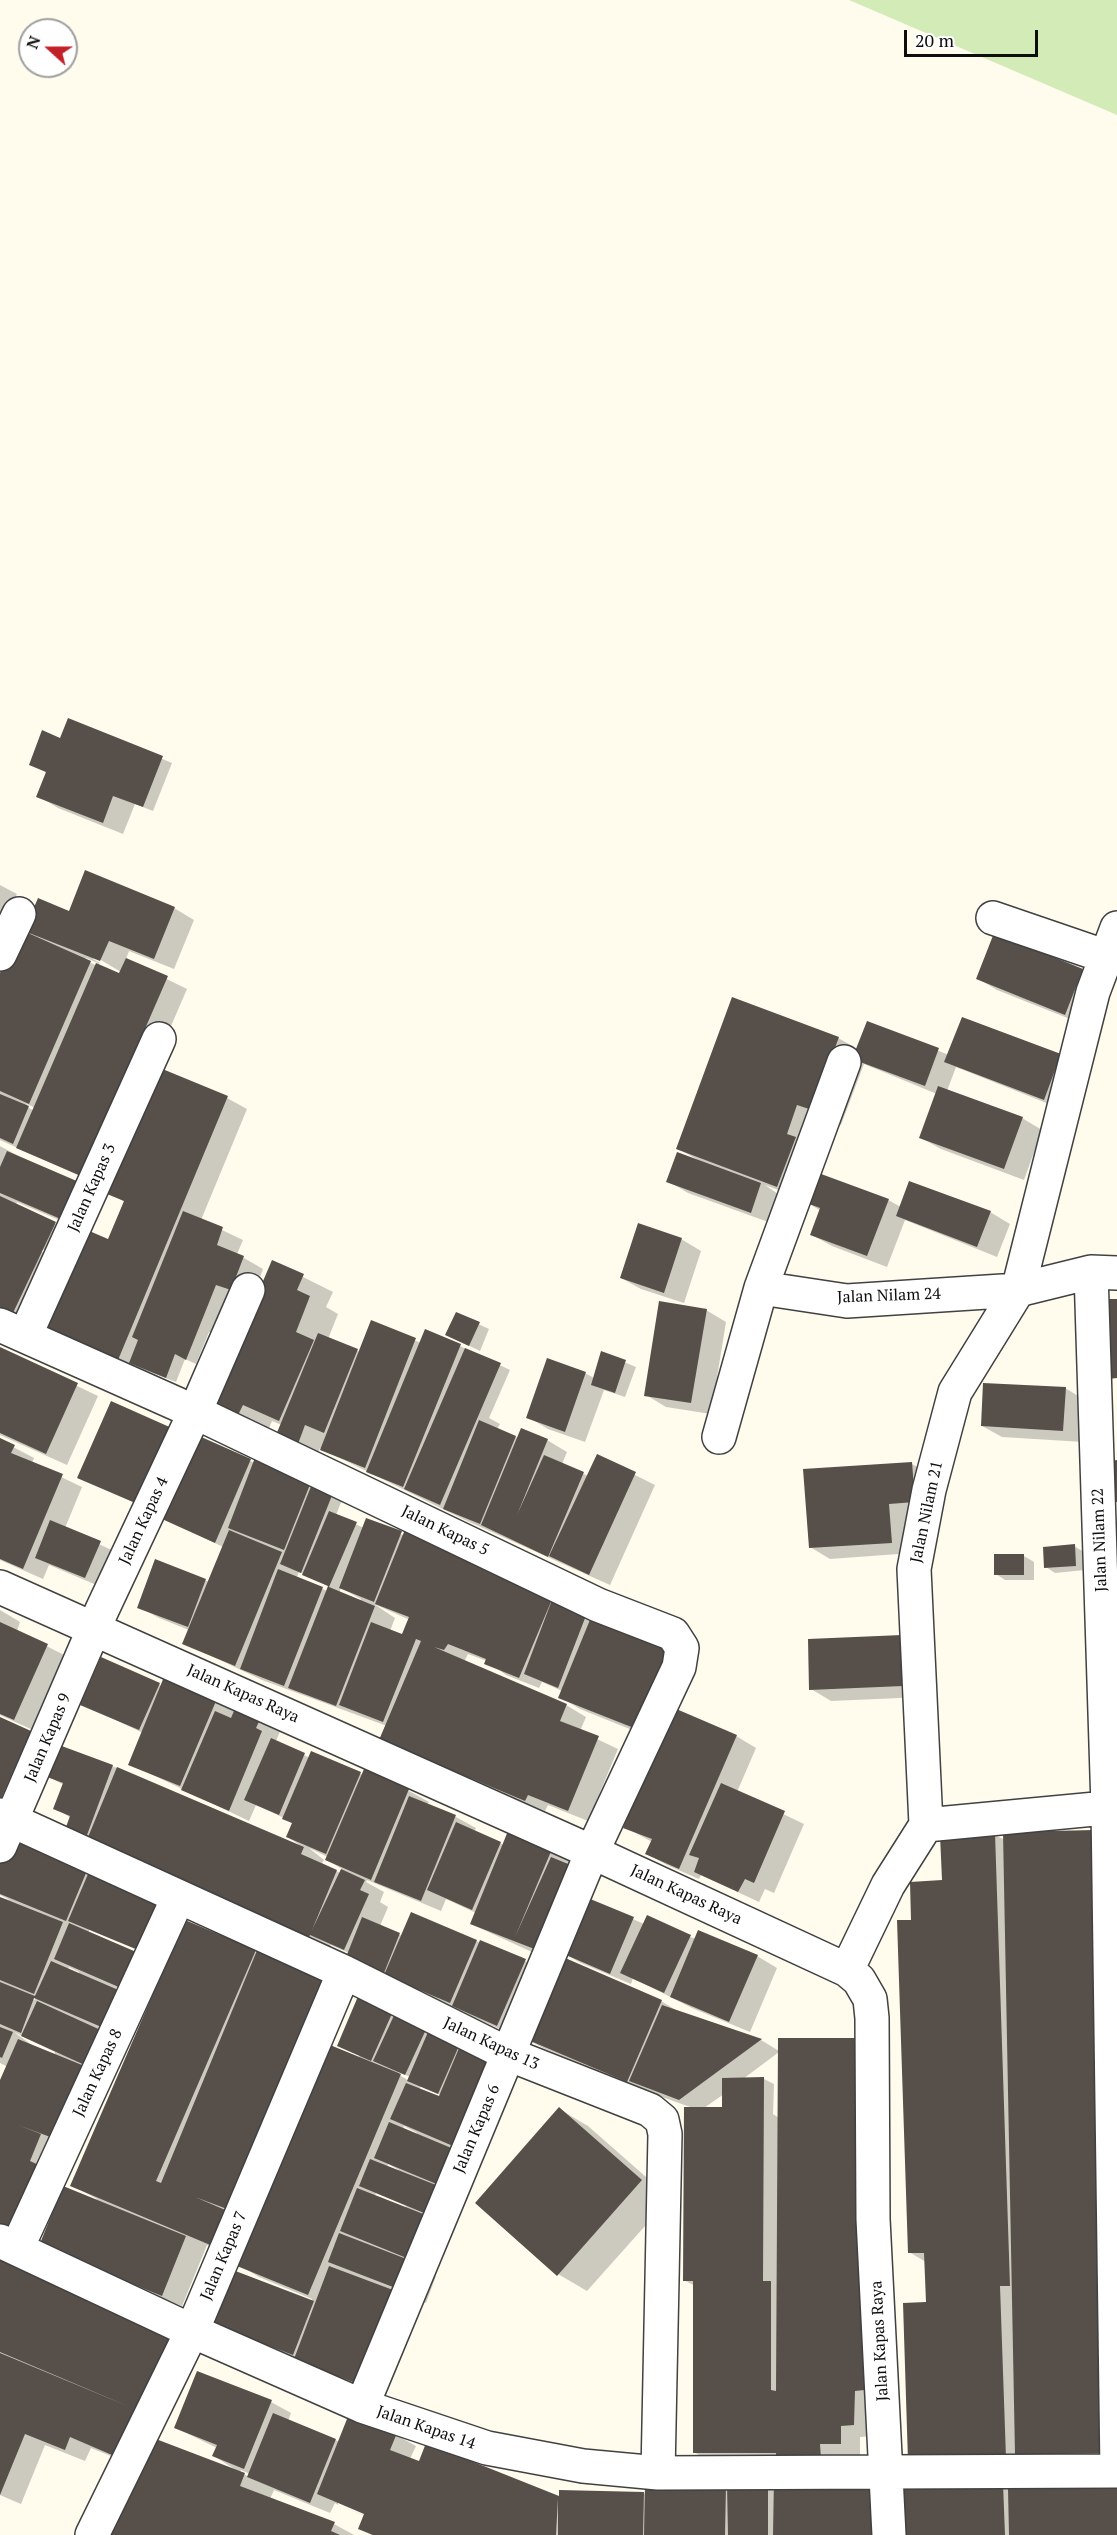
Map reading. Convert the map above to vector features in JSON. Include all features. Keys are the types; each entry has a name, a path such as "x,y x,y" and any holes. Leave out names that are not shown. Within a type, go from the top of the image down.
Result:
{"street":[{"path":"0,954 19,914"},
{"path":"993,918 1112,942"},
{"name":"Jalan Nilam 21","path":"926,1826 914,1569 929,1490 955,1392 1018,1290 1093,992 1112,942"},
{"name":"Jalan Kapas 3","path":"13,1331 159,1040"},
{"path":"719,1437 761,1288 844,1062"},
{"name":"Jalan Nilam 24","path":"761,1288 847,1301 1018,1290 1104,1272"},
{"name":"Jalan Nilam 22","path":"1104,1272 1113,1807 1117,2471"},
{"name":"Jalan Kapas 4","path":"94,1630 195,1412 248,1290"},
{"name":"Jalan Kapas 5","path":"13,1331 195,1412 598,1605 674,1634 682,1648 679,1667 592,1852"},
{"name":"Jalan Kapas Raya","path":"0,1587 244,1694 592,1852 847,1970 859,1980 870,1998 872,2018 873,2219 889,2535"},
{"name":"Jalan Kapas 9","path":"4,1827 94,1630"},
{"path":"847,1970 888,1885 926,1826 1113,1807"},
{"name":"Jalan Kapas 13","path":"4,1827 178,1898 344,1971 508,2054 650,2110 662,2120 665,2134 658,2473"},
{"name":"Jalan Kapas 6","path":"362,2406 592,1852"},
{"name":"Jalan Kapas 8","path":"8,2244 178,1898"},
{"name":"Jalan Kapas 7","path":"93,2535 192,2331 344,1971"},
{"name":"Jalan Kapas 14","path":"8,2244 192,2331 362,2406 487,2448 583,2466 658,2473 1117,2471"}],"green space":[{"path":"849,0 1117,0 1117,115"}],"building":[{"path":"68,718 163,756 143,807 113,796 103,823 36,797 46,772 29,765 42,730 60,738"},
{"path":"85,870 175,907 154,959 109,941 100,961 24,931 38,898 69,911"},
{"path":"19,929 91,961 29,1104 0,1091 0,973"},
{"path":"994,933 1083,969 1065,1015 976,979"},
{"path":"126,958 168,976 81,1176 16,1148 96,963 119,973"},
{"path":"732,997 839,1037 812,1110 797,1105 787,1134 796,1137 777,1187 676,1149"},
{"path":"962,1017 1061,1054 1044,1100 944,1062"},
{"path":"867,1021 939,1048 925,1086 852,1059"},
{"path":"160,1068 228,1096 118,1360 39,1327 80,1227 108,1239 124,1201 107,1194"},
{"path":"938,1086 1023,1117 1004,1169 919,1138"},
{"path":"0,1094 29,1106 13,1144 0,1138"},
{"path":"7,1151 79,1182 63,1220 0,1193 0,1167"},
{"path":"677,1152 761,1183 751,1213 666,1182"},
{"path":"813,1171 889,1199 867,1256 810,1235 820,1208 801,1201"},
{"path":"909,1181 991,1211 977,1247 896,1216"},
{"path":"0,1196 56,1222 13,1313 0,1307"},
{"path":"183,1211 223,1227 217,1245 244,1256 231,1290 216,1285 186,1360 175,1354 166,1378 129,1363 138,1340 132,1337"},
{"path":"638,1223 682,1238 664,1293 620,1278"},
{"path":"272,1260 304,1274 297,1290 310,1296 296,1332 314,1340 279,1421 243,1405 237,1417 210,1406"},
{"path":"1106,1299 1117,1299 1117,1378 1108,1379"},
{"path":"659,1301 707,1309 691,1403 644,1396"},
{"path":"456,1312 480,1322 469,1346 445,1335"},
{"path":"371,1320 416,1338 365,1468 320,1450"},
{"path":"425,1329 461,1344 403,1487 366,1472"},
{"path":"318,1333 358,1349 324,1433 305,1425 298,1444 276,1435"},
{"path":"0,1347 78,1383 46,1454 0,1433"},
{"path":"465,1348 501,1363 440,1505 404,1489"},
{"path":"601,1351 626,1360 615,1393 591,1385"},
{"path":"547,1358 586,1372 565,1432 526,1418"},
{"path":"983,1383 1066,1387 1063,1431 981,1426"},
{"path":"111,1401 174,1429 140,1505 77,1478"},
{"path":"479,1420 516,1436 480,1524 443,1509"},
{"path":"521,1428 548,1439 517,1515 544,1455 584,1472 548,1557 481,1525"},
{"path":"199,1436 251,1459 215,1543 162,1519"},
{"path":"0,1438 15,1445 11,1453 63,1474 23,1569 0,1559"},
{"path":"597,1454 636,1472 589,1575 549,1556"},
{"path":"256,1455 313,1477 284,1550 228,1528"},
{"path":"1117,1460 1117,1502 1113,1502 1110,1461"},
{"path":"912,1462 915,1502 889,1504 892,1543 809,1548 803,1469"},
{"path":"314,1479 335,1488 301,1573 280,1564"},
{"path":"329,1511 357,1522 329,1587 375,1606 336,1706 288,1688 328,1586 302,1575"},
{"path":"366,1518 402,1531 374,1602 339,1588"},
{"path":"50,1520 101,1541 85,1578 35,1558"},
{"path":"408,1522 484,1553 479,1567 553,1597 519,1678 484,1664 486,1659 448,1644 444,1650 434,1647 567,1704 560,1721 599,1736 568,1811 528,1795 525,1801 379,1740 421,1641 416,1639 383,1722 339,1705 371,1622 402,1634 409,1617 375,1604"},
{"path":"229,1530 282,1552 235,1666 182,1644"},
{"path":"1075,1544 1076,1566 1044,1568 1043,1547"},
{"path":"994,1554 1024,1554 1024,1575 994,1575"},
{"path":"155,1559 206,1579 188,1627 137,1608"},
{"path":"278,1569 323,1587 284,1686 240,1669"},
{"path":"552,1600 587,1613 558,1688 524,1674"},
{"path":"594,1610 675,1643 639,1730 558,1698"},
{"path":"0,1622 48,1644 14,1720 0,1714"},
{"path":"902,1635 903,1686 809,1690 808,1639"},
{"path":"101,1657 160,1683 139,1730 80,1705"},
{"path":"166,1672 219,1694 180,1786 128,1765"},
{"path":"239,1699 265,1709 256,1728 262,1731 229,1811 181,1790 215,1711 231,1718"},
{"path":"674,1708 737,1735 679,1869 645,1854 652,1839 623,1828"},
{"path":"0,1717 31,1731 0,1801"},
{"path":"271,1738 305,1753 279,1815 244,1800"},
{"path":"59,1745 113,1765 87,1835 66,1827 70,1816 53,1809 63,1783 47,1777"},
{"path":"311,1751 361,1772 326,1854 286,1837 292,1823 282,1819"},
{"path":"117,1767 304,1847 301,1854 337,1870 312,1930 341,1869 365,1880 360,1890 369,1894 344,1950 310,1935 307,1942 86,1842"},
{"path":"364,1769 409,1789 371,1880 325,1860"},
{"path":"721,1783 785,1811 754,1883 745,1879 738,1892 694,1872 699,1858 689,1855"},
{"path":"409,1796 456,1815 421,1901 374,1882"},
{"path":"456,1822 501,1842 472,1910 427,1890"},
{"path":"14,1830 91,1861 66,1921 0,1894 0,1864"},
{"path":"1095,1830 1106,2453 1015,2455 1003,1832"},
{"path":"508,1831 552,1849 515,1937 551,1857 573,1866 537,1950 470,1924"},
{"path":"995,1833 1010,2286 1000,2286 1006,2458 908,2461 903,2303 926,2302 924,2253 908,2253 897,1920 911,1920 910,1882 942,1880 940,1835"},
{"path":"91,1867 161,1896 138,1950 68,1921"},
{"path":"583,1896 634,1917 610,1974 559,1952"},
{"path":"0,1897 63,1922 34,1994 0,1980"},
{"path":"411,1912 477,1940 450,2003 384,1975"},
{"path":"647,1915 691,1935 664,1993 620,1973"},
{"path":"362,1917 400,1933 384,1973 346,1957"},
{"path":"185,1920 256,1950 156,2181 161,2183 258,1948 324,1976 227,2209 195,2197 230,2212 215,2247 70,2186"},
{"path":"69,1923 136,1952 121,1988 54,1959"},
{"path":"698,1930 758,1955 729,2022 670,1997"},
{"path":"480,1940 526,1959 497,2026 452,2006"},
{"path":"556,1954 662,2000 627,2082 521,2037"},
{"path":"51,1961 123,1992 106,2029 34,1998 21,2033 0,2024 0,1982 35,1996"},
{"path":"359,1994 394,2009 371,2061 337,2046"},
{"path":"37,2001 105,2032 89,2067 21,2036"},
{"path":"662,2005 762,2039 679,2100 629,2081"},
{"path":"397,2009 429,2023 405,2075 373,2061"},
{"path":"431,2025 462,2039 438,2094 407,2081"},
{"path":"0,2027 13,2032 2,2058 0,2057"},
{"path":"778,2038 856,2038 855,2217 865,2217 864,2390 855,2391 854,2425 841,2426 841,2444 820,2444 821,2459 776,2460 776,2453 693,2453 693,2281 683,2281 684,2107 722,2107 722,2078 764,2077 763,2281 771,2281 771,2390 776,2391"},
{"path":"18,2039 82,2065 53,2138 18,2125 41,2134 30,2161 43,2167 16,2232 0,2225 0,2080"},
{"path":"462,2041 498,2056 460,2149 390,2119 406,2083 439,2096"},
{"path":"330,2045 401,2074 308,2295 237,2266"},
{"path":"559,2107 642,2180 557,2276 475,2203"},
{"path":"389,2122 461,2152 446,2188 374,2158"},
{"path":"370,2159 436,2185 424,2213 359,2186"},
{"path":"63,2186 186,2236 162,2296 39,2246"},
{"path":"357,2188 431,2217 414,2261 340,2231"},
{"path":"339,2233 417,2263 406,2292 328,2262"},
{"path":"0,2245 37,2261 31,2275 35,2268 176,2328 119,2458 70,2437 65,2450 25,2434 0,2495 0,2353 130,2407 0,2352"},
{"path":"329,2266 393,2290 358,2384 294,2359"},
{"path":"225,2267 314,2301 293,2355 204,2321"},
{"path":"197,2371 272,2400 244,2469 212,2456 217,2445 174,2428"},
{"path":"273,2413 336,2439 310,2503 247,2477"},
{"path":"349,2414 397,2433 390,2450 419,2461 426,2443 559,2496 559,2490 644,2492 643,2535 558,2535 558,2498 556,2535 373,2535 358,2529 364,2514 317,2494"},
{"path":"148,2436 245,2473 240,2486 335,2522 331,2531 340,2535 110,2535"},
{"path":"774,2477 874,2479 873,2535 773,2535"},
{"path":"1003,2483 1005,2535 906,2535 903,2489"},
{"path":"645,2484 726,2485 725,2535 644,2535"},
{"path":"768,2484 768,2535 728,2535 727,2485"},
{"path":"1117,2486 1117,2535 1009,2535 1008,2489"}]}
